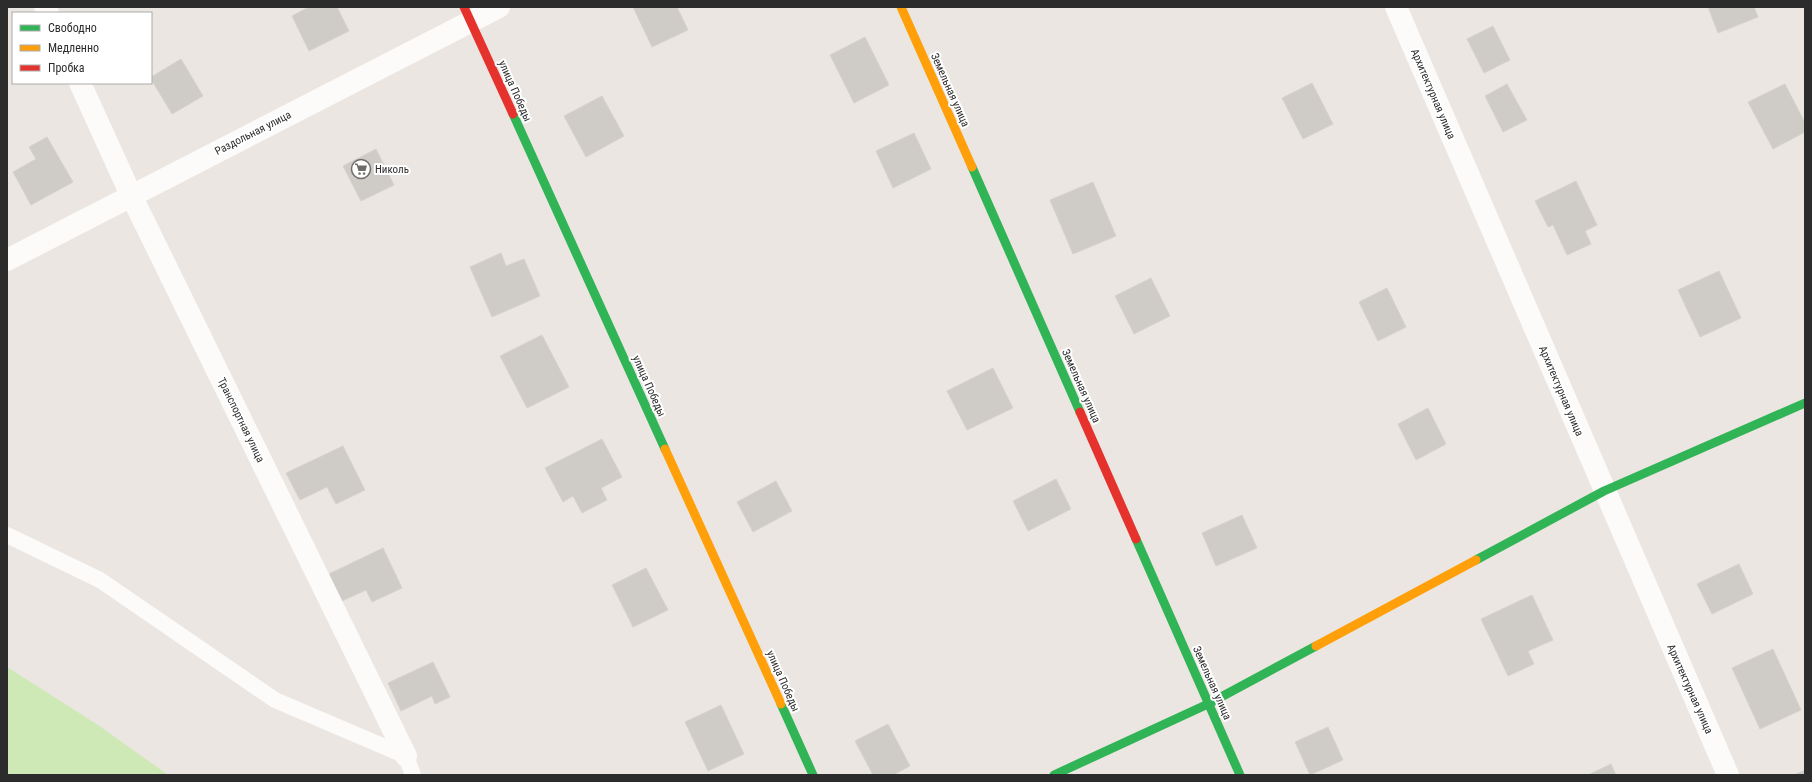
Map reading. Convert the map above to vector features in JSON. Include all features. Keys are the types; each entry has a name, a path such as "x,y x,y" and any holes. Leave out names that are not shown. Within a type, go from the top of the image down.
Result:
{"street":[{"name":"Раздольная улица","path":"7,260 467,15 499,7"},
{"name":"Земельная улица","path":"901,7 1240,775"},
{"name":"Архитектурная улица","path":"1396,7 1728,775"},
{"name":"улица Победы","path":"467,15 813,775"},
{"name":"Транспортная улица","path":"80,84 131,195 409,766"},
{"path":"1054,775 1208,704 1604,491 1805,403"}],"lane":[{"path":"7,535 100,580 275,700 409,766"}],"green space":[{"path":"7,667 98,725 168,775 7,775"}],"building":[{"path":"309,7 337,7 349,31 309,51 292,16"},
{"path":"633,7 677,7 688,30 652,47"},
{"path":"1708,7 1754,7 1758,17 1718,33"},
{"path":"1493,26 1510,60 1484,73 1467,39"},
{"path":"865,37 889,85 854,103 830,55"},
{"path":"181,59 203,96 172,114 152,81 152,76"},
{"path":"1312,83 1333,124 1303,139 1282,98"},
{"path":"1507,84 1527,120 1503,132 1485,96"},
{"path":"1785,84 1805,123 1805,132 1773,149 1748,102"},
{"path":"602,96 624,136 586,157 564,116"},
{"path":"914,133 931,169 893,188 876,151"},
{"path":"47,137 73,182 31,205 13,172 36,159 29,147"},
{"path":"376,149 394,185 361,201 343,166"},
{"path":"1576,181 1597,225 1585,231 1591,244 1567,255 1553,225 1548,227 1535,201"},
{"path":"1093,182 1116,236 1073,254 1050,200"},
{"path":"501,253 506,266 524,259 540,296 492,317 470,267"},
{"path":"1719,271 1741,318 1700,337 1678,290"},
{"path":"1151,278 1170,316 1134,334 1115,296"},
{"path":"1387,288 1406,327 1378,341 1359,302"},
{"path":"542,335 569,387 527,408 500,356"},
{"path":"993,368 1013,408 967,430 947,391"},
{"path":"1428,408 1446,444 1416,460 1398,424"},
{"path":"602,439 622,477 601,488 607,500 582,513 573,496 563,502 545,468"},
{"path":"343,446 365,490 336,504 327,487 300,500 286,473"},
{"path":"1056,479 1071,509 1028,531 1013,501"},
{"path":"776,481 792,511 753,532 737,502"},
{"path":"1242,515 1257,548 1216,566 1202,533"},
{"path":"383,548 402,588 372,602 366,590 342,601 329,574"},
{"path":"1739,564 1753,594 1712,614 1697,584"},
{"path":"646,568 668,610 633,627 612,585"},
{"path":"1532,595 1553,640 1528,651 1534,664 1508,676 1481,619"},
{"path":"1773,649 1801,710 1760,729 1732,668"},
{"path":"433,662 450,697 435,704 432,696 401,711 388,683"},
{"path":"721,705 744,754 708,771 685,722"},
{"path":"888,724 910,766 893,775 873,775 855,741"},
{"path":"1328,727 1343,760 1310,775 1295,742"},
{"path":"1611,764 1616,775 1588,775"},
{"path":"1805,770 1805,775 1794,775"}],"traffic: fast":[{"path":"513,114 665,449"},
{"path":"972,167 1080,412"},
{"path":"1476,560 1604,491 1805,403"},
{"path":"1136,539 1240,775"},
{"path":"1054,775 1208,704 1316,646"},
{"path":"781,704 813,775"}],"traffic: slow":[{"path":"901,7 972,167"},
{"path":"665,449 781,704"},
{"path":"1316,646 1476,560"}],"traffic: jam":[{"path":"464,7 513,114"},
{"path":"1080,412 1136,539"}],"place":[{"name":"Николь","path":"361,169"}]}
